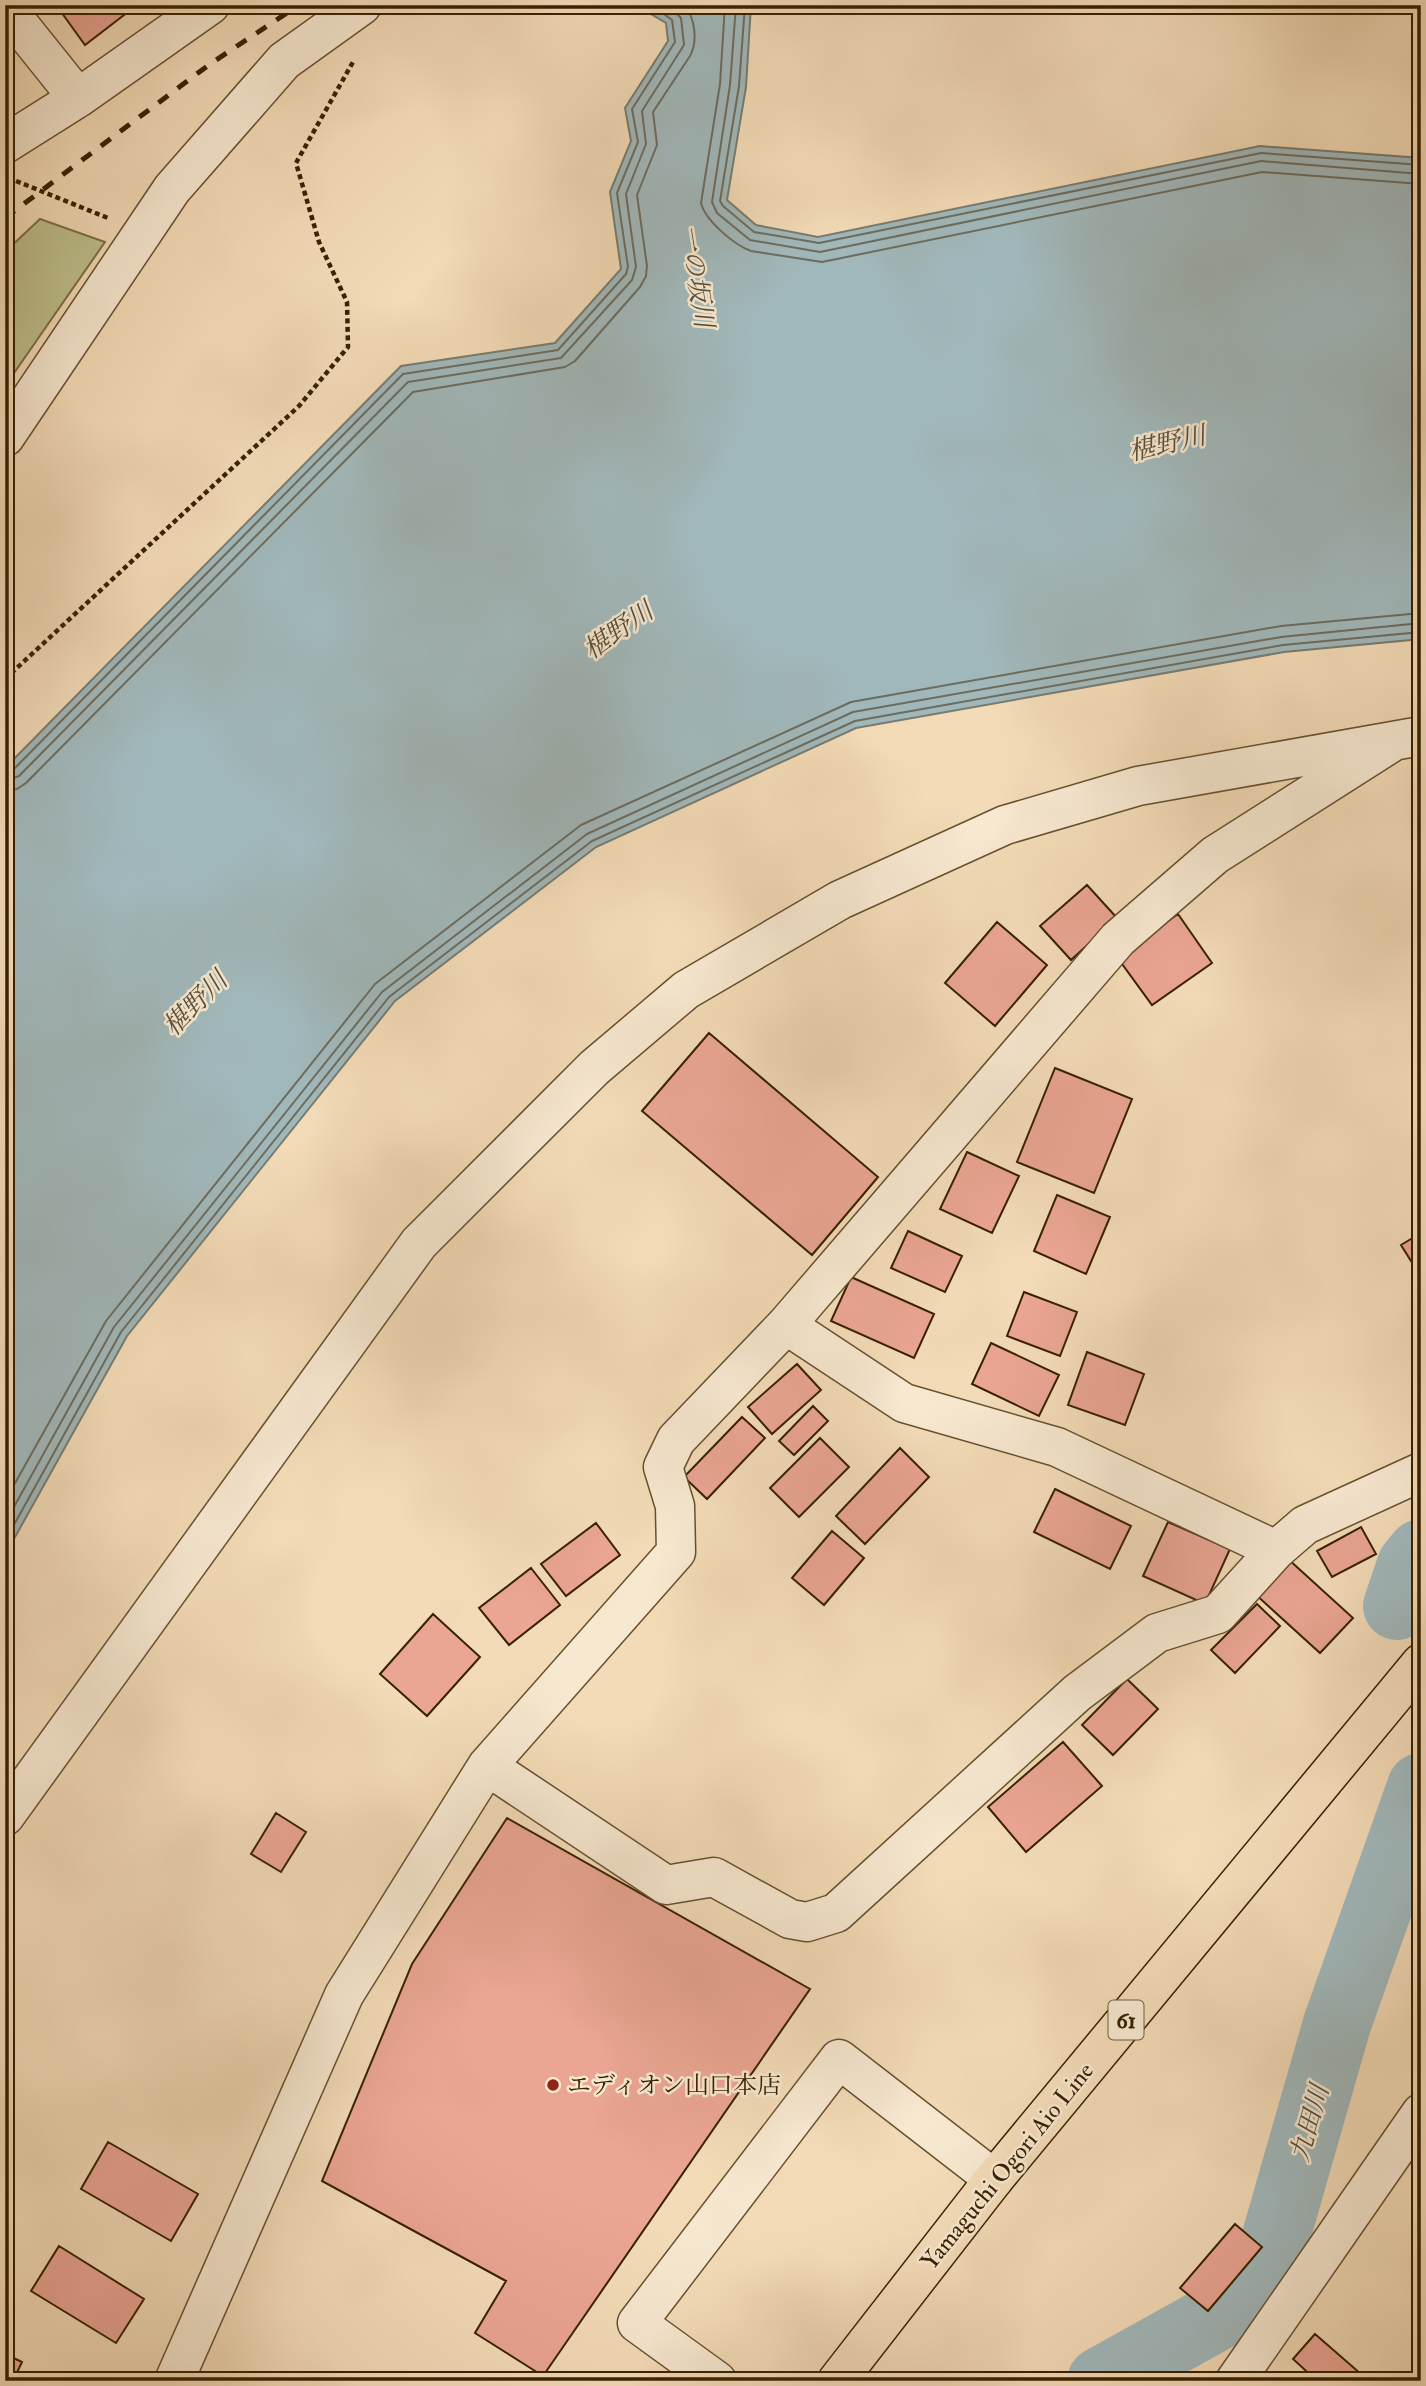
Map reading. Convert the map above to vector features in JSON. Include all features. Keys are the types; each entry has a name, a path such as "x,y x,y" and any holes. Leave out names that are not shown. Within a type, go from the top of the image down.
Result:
{"main road":[{"name":"Yamaguchi Ogori Aio Line","path":"837,2381 994,2179 1421,1662"}],"street":[{"path":"5,437 172,189 284,61 362,5"},
{"path":"5,7 78,98"},
{"path":"5,144 78,98 192,11"},
{"path":"174,2381 344,1995 487,1766 676,1552 675,1506 663,1467 676,1440 786,1325 1118,939 1215,855 1407,739"},
{"path":"5,1816 419,1243 594,1068 686,990 840,900 1005,825 1138,786 1407,739"},
{"path":"786,1325 904,1403 1057,1447 1276,1550"},
{"path":"487,1766 666,1885 714,1877 790,1919 807,1923 836,1913 1077,1693 1157,1633 1218,1614 1276,1550 1305,1525 1421,1472"},
{"path":"717,2381 636,2323 839,2059 994,2179"},
{"path":"1235,2381 1421,2113"}],"path":[{"path":"5,679 299,406 348,347 347,302 320,242 296,163 348,66 357,58"},
{"path":"5,176 143,232"}],"green space":[{"path":"40,219 105,242 5,386 5,252"}],"water":[{"path":"652,5 751,5 746,87 727,200 756,225 818,237 1260,146 1421,158 1421,639 1284,652 856,728 596,847 395,1001 127,1336 5,1555 5,768 401,366 555,343 621,269 610,192 631,141 625,108 668,41 666,23 651,14"}],"building":[{"path":"64,5 137,5 85,45 59,9"},
{"path":"1087,885 1117,918 1071,960 1040,926"},
{"path":"1178,914 1212,963 1152,1005 1117,957"},
{"path":"997,922 1047,965 995,1026 945,983"},
{"path":"709,1033 878,1177 812,1255 642,1111"},
{"path":"1055,1068 1132,1099 1094,1193 1017,1162"},
{"path":"967,1152 1019,1176 992,1233 940,1209"},
{"path":"1057,1195 1110,1217 1086,1274 1034,1251"},
{"path":"908,1231 962,1256 945,1292 891,1268"},
{"path":"1421,1233 1421,1277 1401,1245"},
{"path":"851,1277 934,1314 914,1358 831,1321"},
{"path":"1024,1292 1077,1312 1060,1356 1007,1336"},
{"path":"991,1343 1059,1375 1039,1416 972,1384"},
{"path":"1087,1352 1144,1374 1125,1425 1068,1405"},
{"path":"797,1364 821,1390 772,1434 748,1407"},
{"path":"813,1406 828,1421 794,1455 779,1441"},
{"path":"742,1417 765,1438 707,1499 684,1477"},
{"path":"820,1438 849,1467 799,1517 770,1488"},
{"path":"900,1448 929,1477 865,1544 836,1516"},
{"path":"1055,1489 1131,1526 1110,1569 1034,1532"},
{"path":"1168,1522 1230,1549 1205,1604 1143,1576"},
{"path":"596,1523 620,1555 566,1596 541,1564"},
{"path":"1361,1527 1376,1554 1332,1577 1317,1551"},
{"path":"832,1531 864,1558 824,1605 792,1578"},
{"path":"1287,1558 1353,1618 1320,1653 1254,1593"},
{"path":"531,1568 560,1605 509,1645 479,1608"},
{"path":"1257,1604 1280,1626 1235,1673 1211,1650"},
{"path":"433,1614 480,1657 427,1716 380,1674"},
{"path":"1127,1679 1158,1709 1113,1755 1082,1725"},
{"path":"1063,1742 1102,1786 1026,1852 988,1807"},
{"path":"276,1813 306,1832 281,1872 251,1854"},
{"name":"エディオン山口本店","path":"507,1818 810,1989 543,2376 475,2333 506,2281 322,2181 412,1964"},
{"path":"108,2142 198,2194 171,2241 81,2189"},
{"path":"1235,2224 1262,2247 1208,2311 1180,2288"},
{"path":"59,2246 144,2299 116,2343 31,2291"},
{"path":"1315,2334 1369,2381 1317,2381 1293,2359"},
{"path":"5,2354 22,2362 13,2381 5,2381"}],"waterway":[{"name":"九田川","path":"1397,1606 1411,1565 1421,1553"},
{"name":"九田川","path":"1101,2381 1218,2316 1267,2268 1337,2024 1421,1787"}],"railway":[{"path":"5,218 210,64 299,5"}],"place":[{"name":"エディオン山口本店","path":"553,2085"}],"water label":[{"name":"一の坂川","path":"697,276"},
{"name":"椹野川","path":"1167,443"},
{"name":"椹野川","path":"618,630"},
{"name":"椹野川","path":"195,1003"}]}
